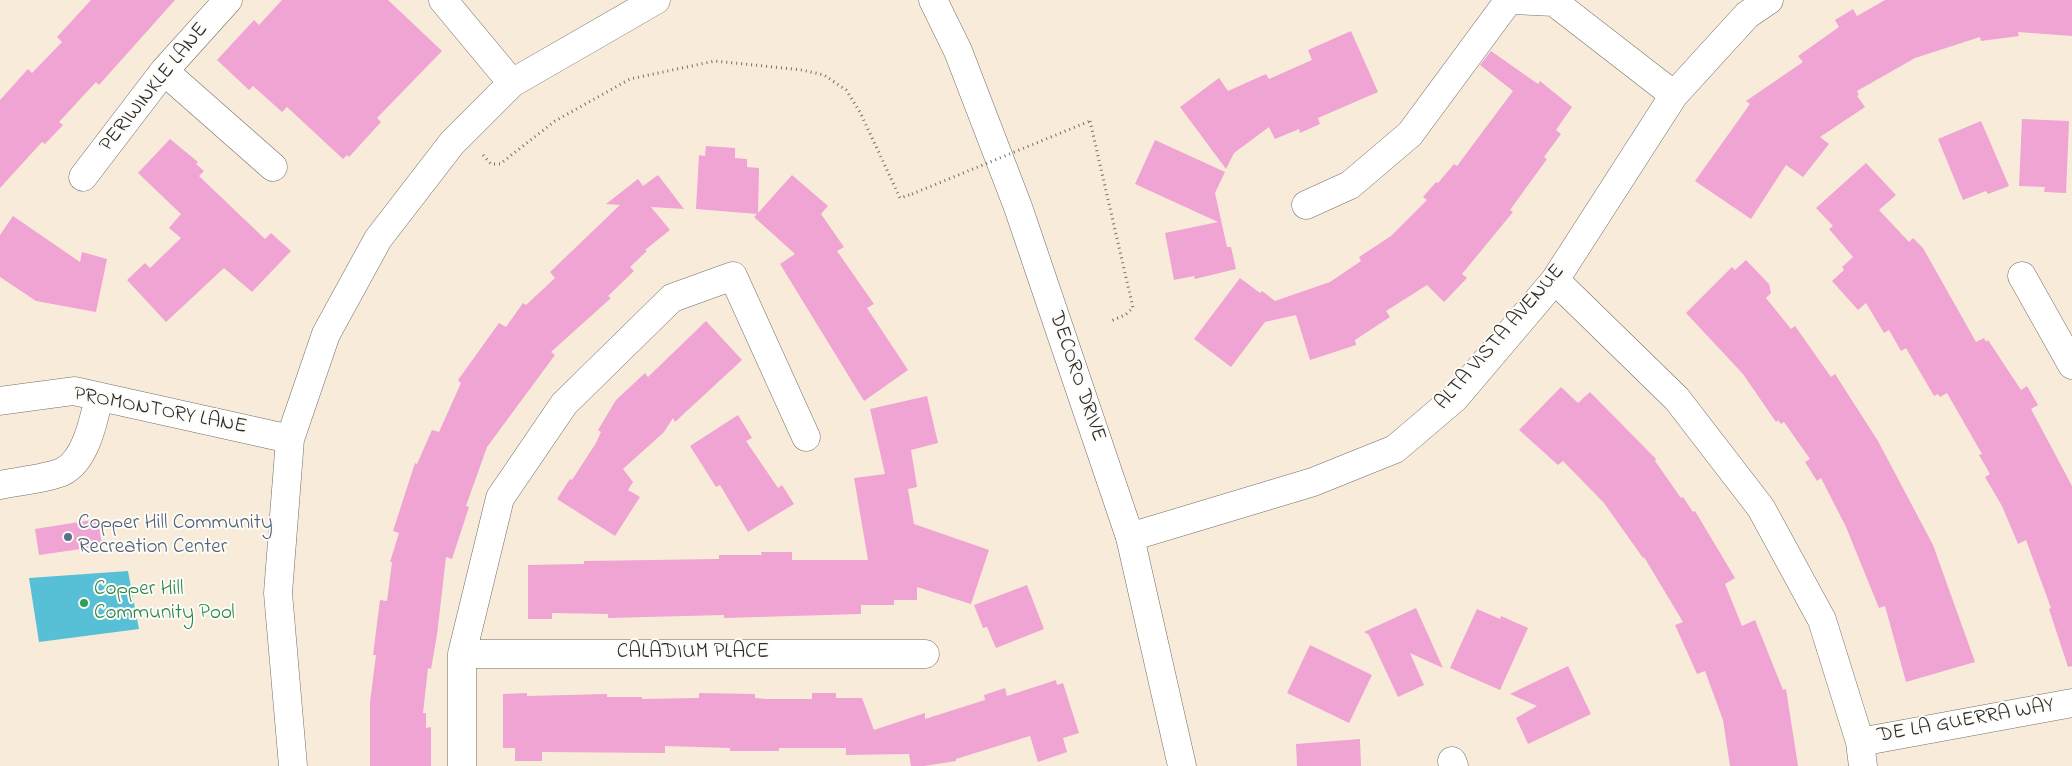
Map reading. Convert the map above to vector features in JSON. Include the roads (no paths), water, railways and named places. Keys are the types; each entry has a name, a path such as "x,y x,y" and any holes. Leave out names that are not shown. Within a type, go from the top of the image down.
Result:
{"street":[{"name":"PERIWINKLE LANE","path":"83,177 164,70 228,0"},
{"path":"443,0 512,83"},
{"path":"292,766 278,593 290,439 326,334 378,239 452,143 512,83 656,0"},
{"name":"DECORO DRIVE","path":"933,0 958,51 1018,207 1130,537 1182,766"},
{"path":"1306,205 1350,184 1410,134 1511,0 1554,2 1674,95"},
{"name":"ALTA VISTA AVENUE","path":"1130,537 1313,482 1394,449 1455,398 1555,280 1674,95 1747,15 1769,0"},
{"path":"164,70 273,167"},
{"path":"462,766 462,654 500,498 564,404 672,298 733,276 806,437"},
{"path":"2022,276 2072,365"},
{"path":"1555,280 1677,398 1761,508 1822,620 1862,754"},
{"name":"PROMONTORY LANE","path":"0,401 74,391 290,439"},
{"path":"0,485 62,472 72,463 89,435 99,397"},
{"name":"CALADIUM PLACE","path":"462,654 924,654"},
{"name":"DE LA GUERRA WAY","path":"1862,754 2072,703"}],"water":[{"name":"Copper Hill Community Pool","path":"128,571 139,629 39,642 29,578"}],"place":[{"name":"Copper Hill Community Recreation Center","path":"68,537"},
{"name":"Copper Hill Community Pool","path":"84,603"}]}
